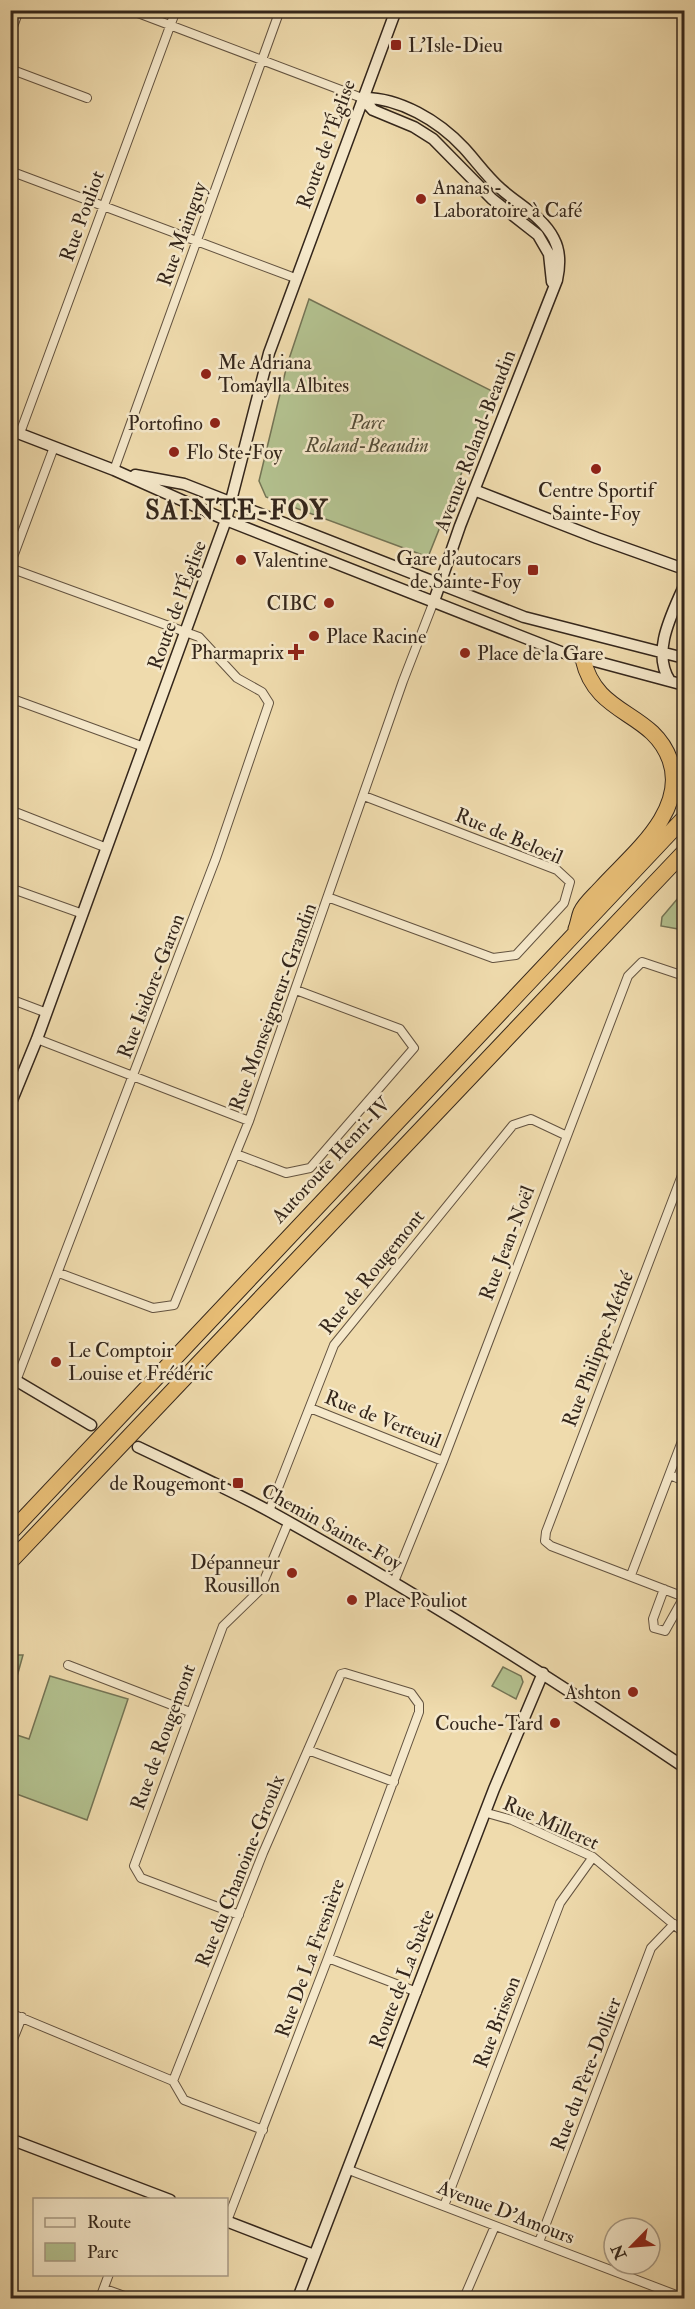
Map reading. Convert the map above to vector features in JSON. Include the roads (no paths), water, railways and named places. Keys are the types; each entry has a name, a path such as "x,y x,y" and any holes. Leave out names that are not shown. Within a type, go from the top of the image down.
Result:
{"highway":[{"path":"575,932 582,910 661,820 670,801 674,777 670,759 659,741 640,722 604,699 591,683 583,659"},
{"name":"Autoroute Henri-IV","path":"10,1533 684,818"},
{"path":"10,1562 684,852"}],"main road":[{"name":"Route de l'Église","path":"10,1105 38,1039 232,503 269,353 396,10"},
{"name":"Avenue Roland-Beaudin","path":"362,98 373,110 414,127 433,139 492,199 538,235 549,254 551,294 474,490 434,601"},
{"path":"15,431 116,470 226,520 583,659 684,685"},
{"path":"116,470 184,484 524,618 684,658"},
{"path":"474,490 588,535 684,569"},
{"path":"670,681 663,667 662,652 684,586"},
{"path":"13,1379 91,1425"},
{"name":"Chemin Sainte-Foy","path":"138,1447 269,1512 394,1582 543,1673 684,1767"},
{"name":"Route de La Suète","path":"298,2298 487,1813 494,1789 543,1673"},
{"path":"10,2139 141,2194 164,2198"},
{"path":"228,2221 314,2255"}],"street":[{"path":"10,35 19,10"},
{"path":"130,10 362,98"},
{"name":"Rue Pouliot","path":"15,431 104,205 176,10"},
{"name":"Rue Mainguy","path":"116,470 280,10"},
{"path":"10,69 87,98"},
{"path":"10,171 295,278"},
{"path":"54,447 10,566 186,632"},
{"name":"Rue Monseigneur-Grandin","path":"58,1273 153,1308 174,1305 249,1121 330,898 403,681 434,601"},
{"name":"Rue Isidore-Garon","path":"13,1379 58,1273 135,1076 216,858 269,703 262,692 237,678 200,637 186,632"},
{"path":"10,698 144,747"},
{"name":"Rue de Beloeil","path":"330,898 493,958 516,955 564,903 570,882 557,870 364,796"},
{"path":"10,810 107,848"},
{"path":"10,888 83,914"},
{"name":"Rue Jean-Noël","path":"394,1582 443,1461 565,1135 628,976 642,962 684,976"},
{"path":"236,1154 286,1173 310,1168 414,1048 400,1029 297,990"},
{"path":"10,999 47,1013"},
{"path":"38,1039 249,1121"},
{"name":"Rue de Rougemont","path":"269,1512 334,1345 513,1125 531,1119 565,1135"},
{"name":"Rue Philippe-Méthé","path":"630,1575 551,1546 545,1540 546,1532 684,1170"},
{"name":"Rue de Verteuil","path":"310,1408 443,1461"},
{"path":"664,1589 653,1619 654,1628 665,1631 684,1597 630,1575 684,1436"},
{"path":"670,1475 684,1481"},
{"name":"Rue de Rougemont","path":"239,1915 141,1878 134,1866 223,1626 260,1590 288,1523"},
{"path":"68,1665 190,1712"},
{"name":"Rue du Chanoine-Groulx","path":"173,2081 239,1915 342,1674 411,1693 419,1704"},
{"name":"Rue De La Fresnière","path":"228,2218 394,1782 419,1704"},
{"path":"308,1750 394,1782"},
{"name":"Rue Milleret","path":"487,1813 512,1820 593,1857 684,1933"},
{"name":"Rue Brisson","path":"444,2206 560,1903 593,1857"},
{"name":"Rue du Père-Dollier","path":"539,2242 651,1948 674,1924"},
{"path":"328,1958 417,1992"},
{"path":"10,2013 173,2081 184,2100 263,2130"},
{"path":"10,2047 22,2017"},
{"name":"Avenue D'Amours","path":"349,2170 684,2298"},
{"path":"464,2298 495,2226"},
{"path":"100,2298 109,2276"},
{"path":"105,2289 130,2298"}],"place":[{"name":"L'Isle-Dieu","path":"396,45"},
{"name":"Ananas - Laboratoire à Café","path":"421,199"},
{"name":"Me Adriana Tomaylla Albites","path":"206,374"},
{"name":"Portofino","path":"215,423"},
{"name":"Flo Ste-Foy","path":"174,452"},
{"name":"Centre Sportif Sainte-Foy","path":"596,469"},
{"name":"Valentine","path":"241,560"},
{"name":"Gare d'autocars de Sainte-Foy","path":"533,570"},
{"name":"CIBC","path":"329,603"},
{"name":"Place Racine","path":"314,636"},
{"name":"Pharmaprix","path":"296,652"},
{"name":"Place de la Gare","path":"465,653"},
{"name":"Le Comptoir Louise et Frédéric","path":"56,1362"},
{"name":"de Rougemont","path":"238,1483"},
{"name":"Dépanneur Rousillon","path":"292,1573"},
{"name":"Place Pouliot","path":"352,1600"},
{"name":"Ashton","path":"633,1692"},
{"name":"Couche-Tard","path":"555,1723"}],"district":[{"name":"SAINTE-FOY","path":"237,511"}],"park label":[{"name":"Parc Roland-Beaudin","path":"367,434"}]}
